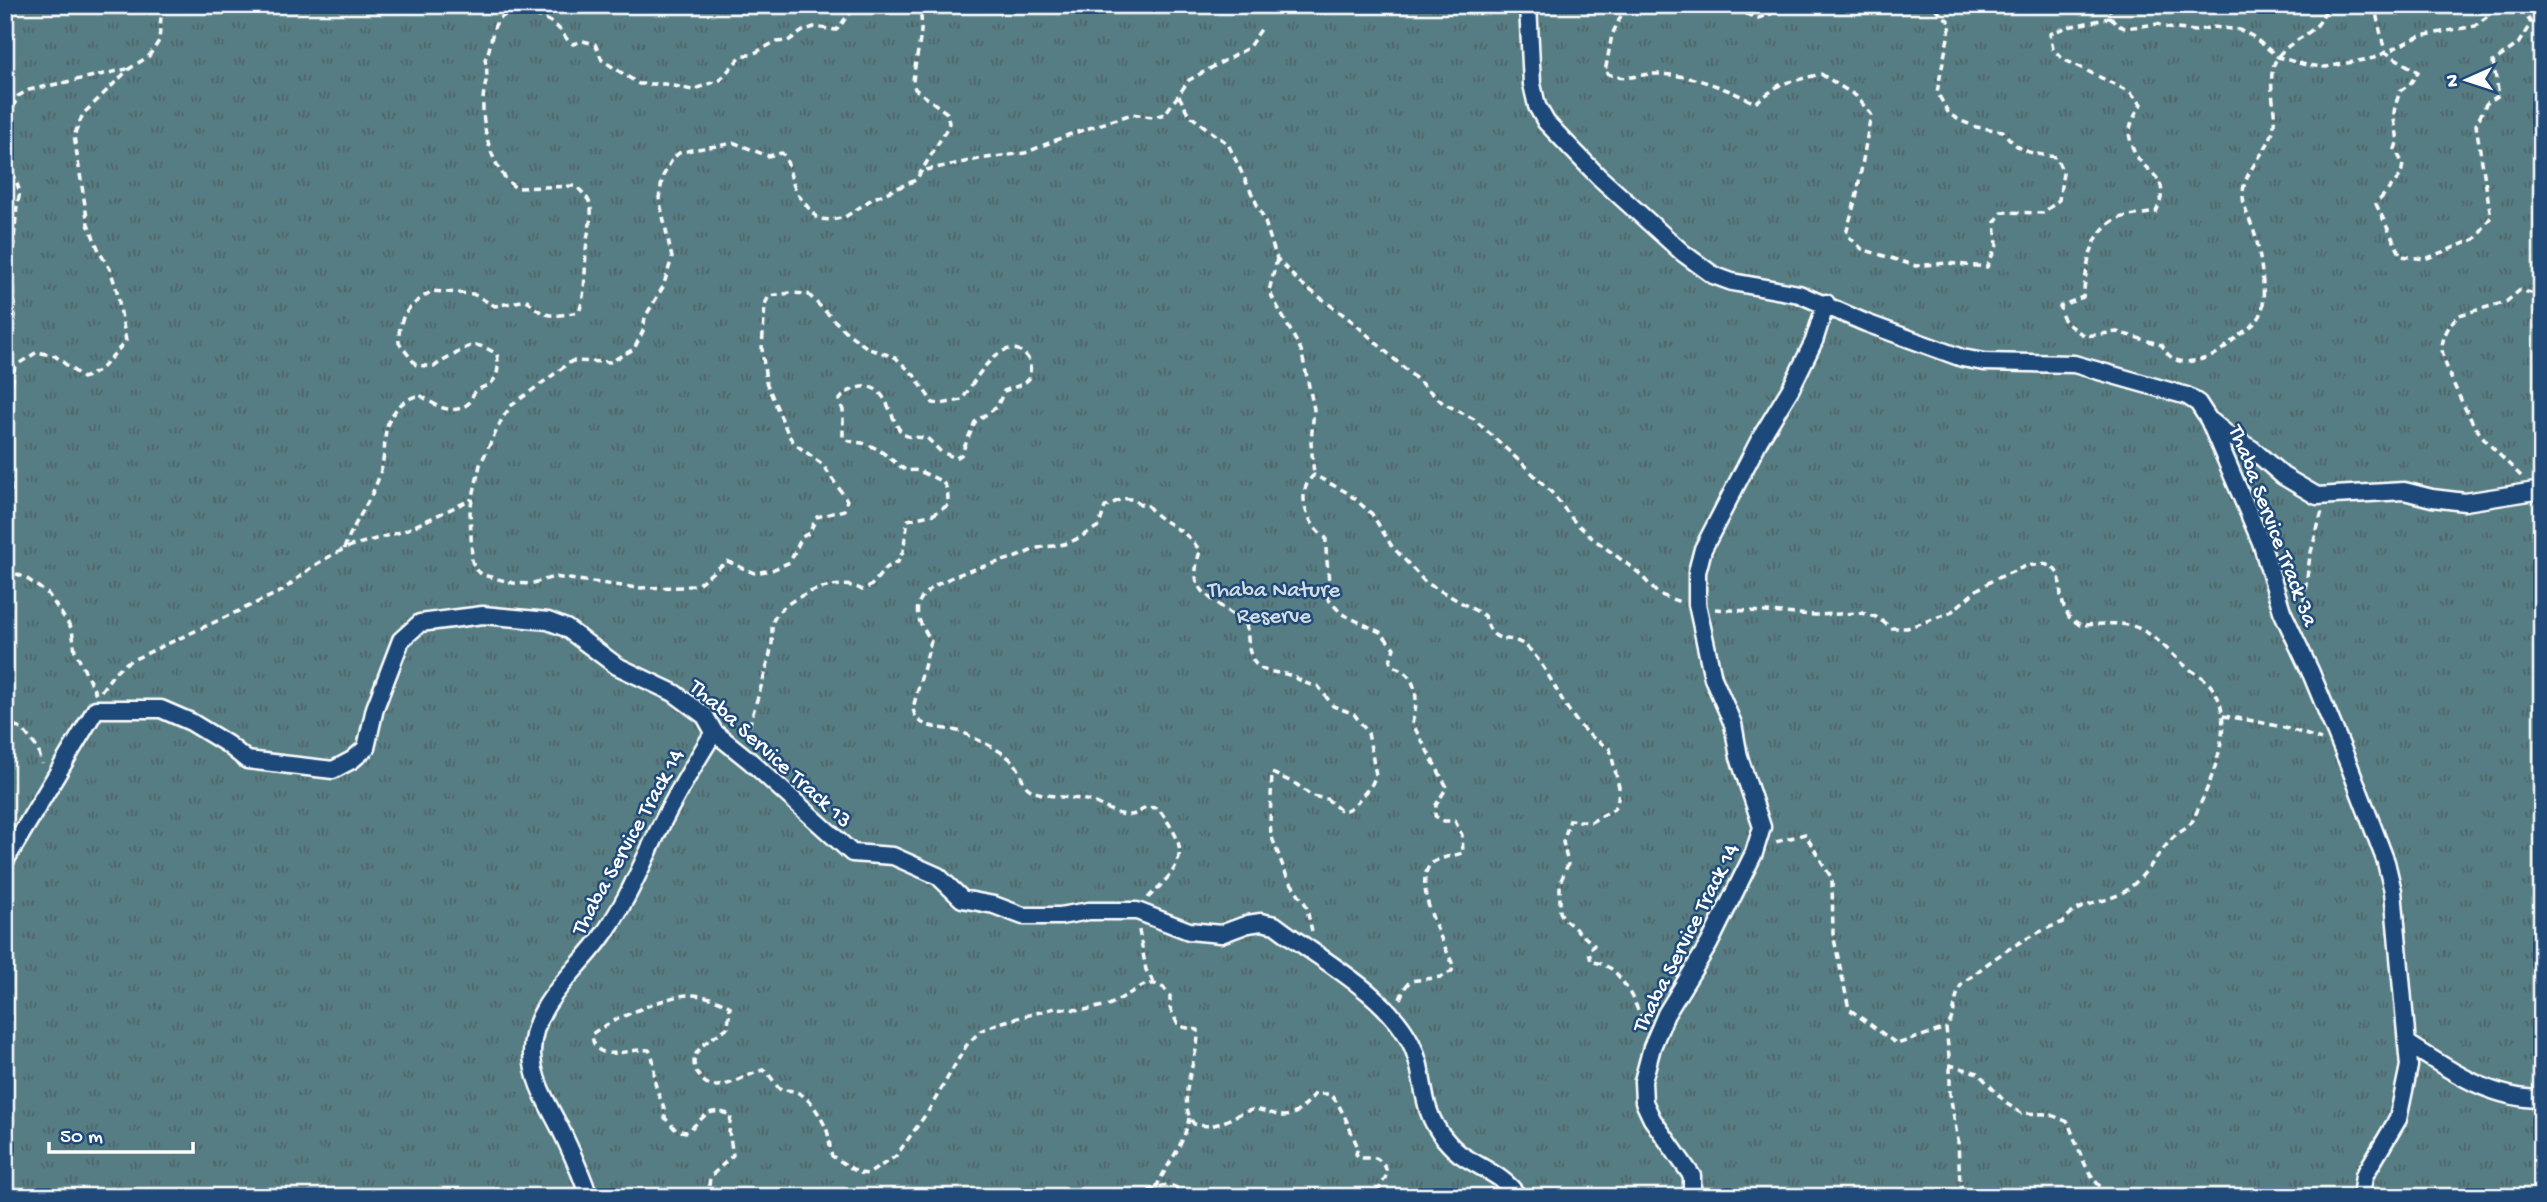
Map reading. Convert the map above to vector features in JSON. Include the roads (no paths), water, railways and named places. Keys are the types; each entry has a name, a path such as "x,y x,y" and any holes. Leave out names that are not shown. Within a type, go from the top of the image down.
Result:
{"street":[{"name":"Thaba Service Track 3a","path":"1528,5 1532,84 1537,106 1559,137 1591,169 1683,253 1713,275 1732,282 1799,294 1866,323 1962,358 1984,362 2074,364 2175,392 2198,403 2209,420 2261,542 2282,611 2342,749 2386,862 2393,891 2409,1066 2398,1119 2364,1176 2361,1197"},
{"name":"Thaba Service Track 14","path":"1692,1197 1692,1176 1675,1149 1662,1136 1644,1102 1643,1081 1666,1014 1709,944 1754,853 1762,827 1739,757 1733,724 1713,678 1697,604 1697,572 1703,549 1814,341 1825,303"},
{"path":"2209,420 2307,492 2328,496 2404,491 2465,502 2536,486"},
{"name":"Thaba Service Track 13","path":"5,860 96,709 161,709 191,722 247,760 333,770 352,760 366,748 375,708 401,640 420,623 471,616 548,621 566,628 617,666 674,693 705,716 713,732 750,761 852,853 893,856 938,876 962,899 994,905 1023,916 1060,916 1089,911 1137,911 1189,931 1221,934 1248,924 1261,922 1275,925 1364,989 1380,1006 1391,1012 1412,1044 1429,1115 1442,1136 1462,1156 1479,1164 1514,1190 1518,1197"},
{"name":"Thaba Service Track 14","path":"589,1197 579,1170 540,1091 533,1065 533,1037 541,1016 553,997 599,942 685,779 713,732"},
{"path":"2407,1043 2491,1092 2542,1099"}],"park label":[{"name":"Thaba Nature Reserve","path":"1274,601"}]}
